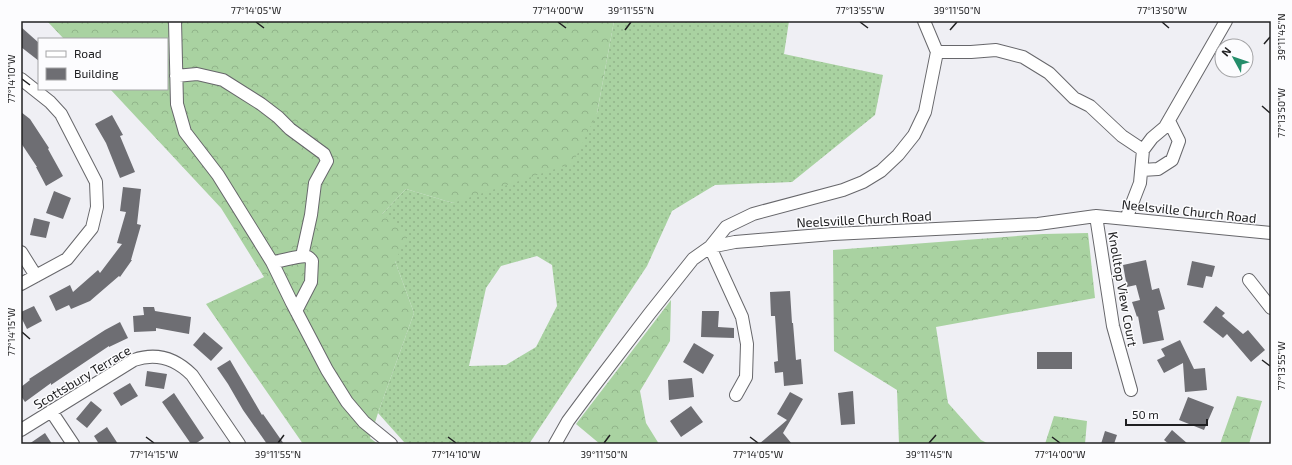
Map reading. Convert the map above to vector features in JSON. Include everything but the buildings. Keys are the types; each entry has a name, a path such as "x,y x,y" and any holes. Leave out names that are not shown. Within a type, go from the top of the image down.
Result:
{"street":[{"path":"174,21 177,104 185,132 218,175 272,262 327,370 347,402 364,422 391,444"},
{"path":"736,395 746,377 747,344 742,317 710,247 726,227 753,214 843,190 863,182 881,171 898,155 914,135 925,112 937,52 924,21"},
{"path":"1126,219 1140,183 1143,150 1152,138 1165,127 1169,121 1226,21"},
{"path":"937,52 996,50 1023,56 1049,73 1074,98 1090,106 1122,136 1143,150"},
{"path":"176,76 197,74 222,80 261,104 278,117 290,129 324,154 327,161 315,183 311,216 302,256"},
{"path":"21,79 50,102 61,114 96,182 97,206 92,228 67,259 21,284"},
{"path":"1142,170 1158,169 1172,160 1179,141 1169,121"},
{"name":"Neelsville Church Road","path":"555,444 568,421 660,300 694,258 710,247 735,242 832,234 1038,224 1096,216 1271,233"},
{"name":"Knolltop View Court","path":"1096,216 1113,326 1131,390"},
{"path":"21,252 36,276"},
{"path":"272,262 280,262 302,256 307,257 312,262 313,276 296,311"},
{"path":"1249,280 1271,308"},
{"name":"Scottsbury Terrace","path":"21,430 134,360 142,357 164,357 183,366 192,375 239,444"},
{"path":"51,412 73,444"}],"green space":[{"path":"47,21 614,21 597,113 573,163 453,203 406,189 382,214 409,234 395,261 414,313 370,438 378,444 303,444 206,304 264,277 221,208 111,90 168,90 168,38 63,38"},
{"path":"614,21 789,21 784,54 883,75 875,115 792,182 715,185 672,211 647,266 529,444 413,444 404,442 378,413 414,313 395,261 382,214 406,189 453,203 597,113","holes":["537,256 552,265 557,306 536,347 506,365 469,366 486,288 501,266"]},
{"path":"1088,233 1095,298 936,327 948,403 981,440 989,444 899,444 897,390 834,351 833,250 1043,234"},
{"path":"671,300 670,341 640,391 646,423 659,444 600,444 576,424"},
{"path":"1237,396 1262,401 1249,444 1220,444"},
{"path":"1054,416 1087,421 1085,444 1045,444"}]}
